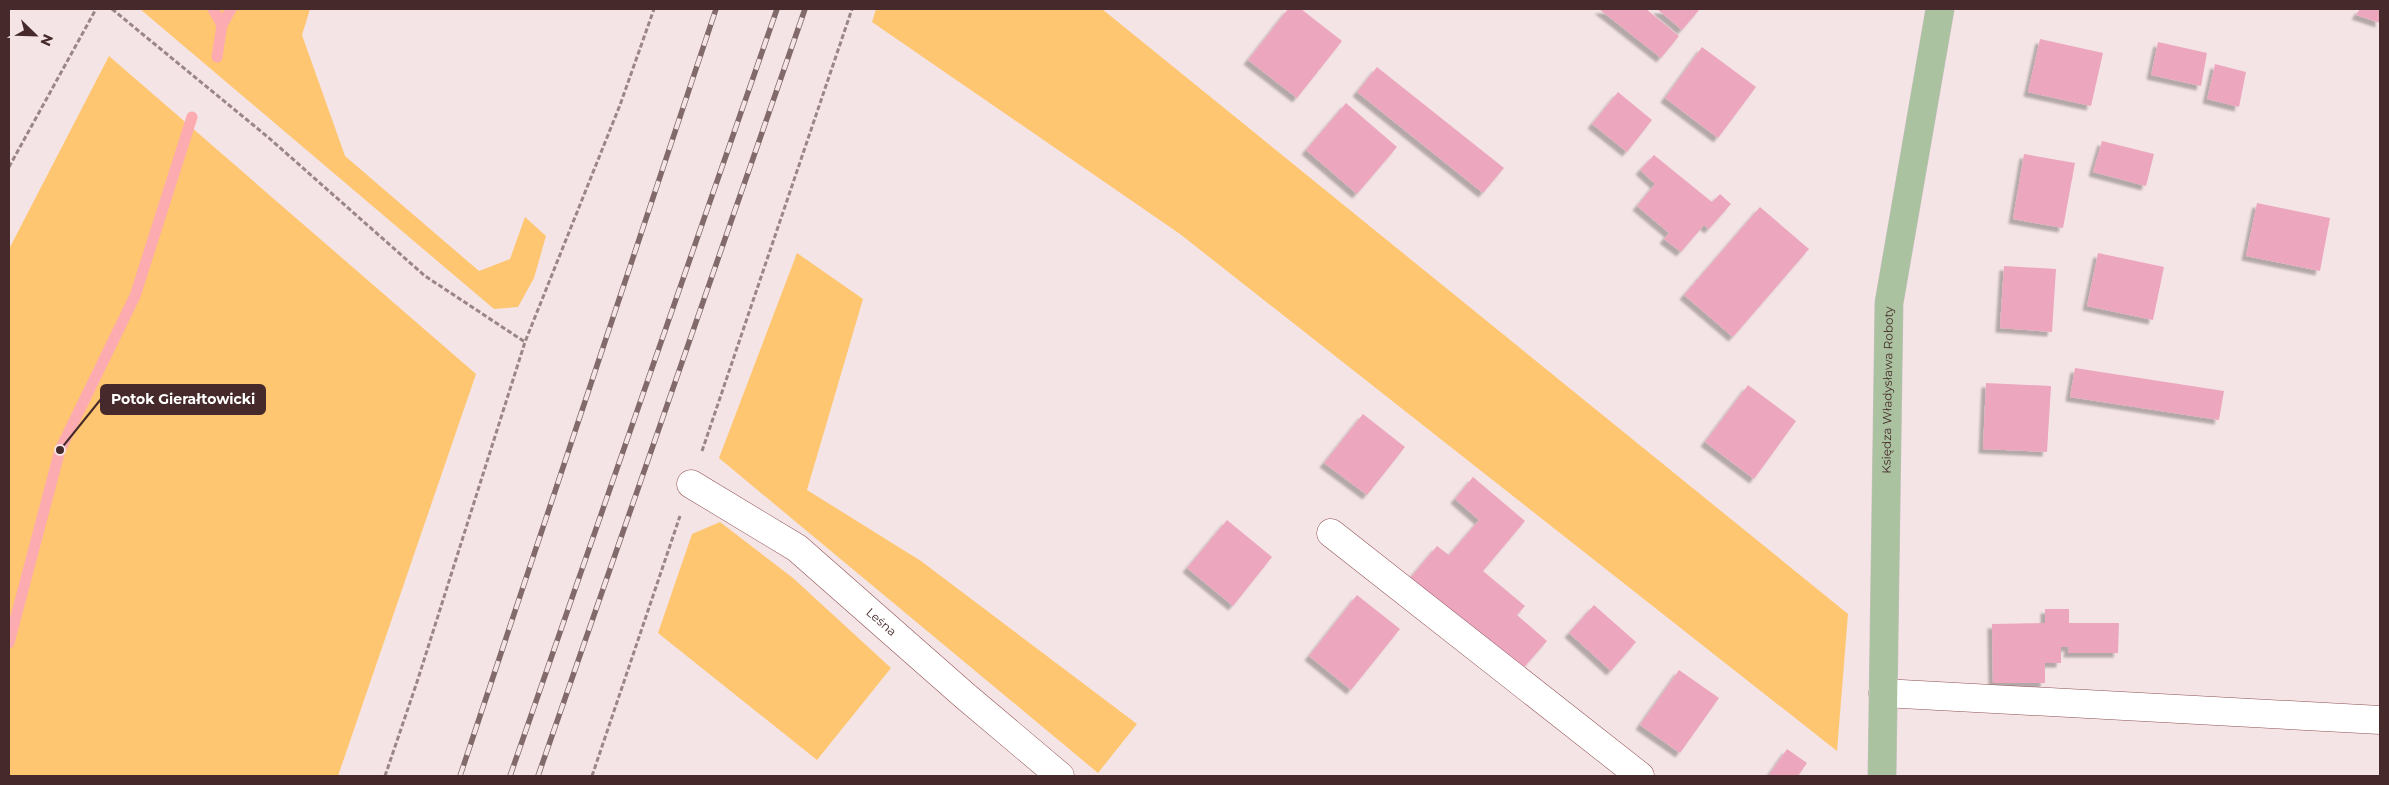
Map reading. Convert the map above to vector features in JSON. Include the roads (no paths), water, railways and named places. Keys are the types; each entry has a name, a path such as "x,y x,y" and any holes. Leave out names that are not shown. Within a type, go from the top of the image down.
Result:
{"main road":[{"name":"Księdza Władysława Roboty","path":"1882,776 1889,303 1940,9"}],"street":[{"name":"Leśna","path":"691,484 798,548 964,695 1060,776"},
{"path":"1331,534 1640,776"},
{"path":"1883,693 2380,720"}],"waterway":[{"path":"213,9 222,25 217,57"},
{"path":"222,25 231,9"},
{"path":"9,643 60,450 135,296 192,117"}],"railway":[{"path":"460,776 716,9"},
{"path":"510,776 777,9"},
{"path":"538,776 805,9"}],"place":[{"name":"Potok Gierałtowicki","path":"60,450"}]}
